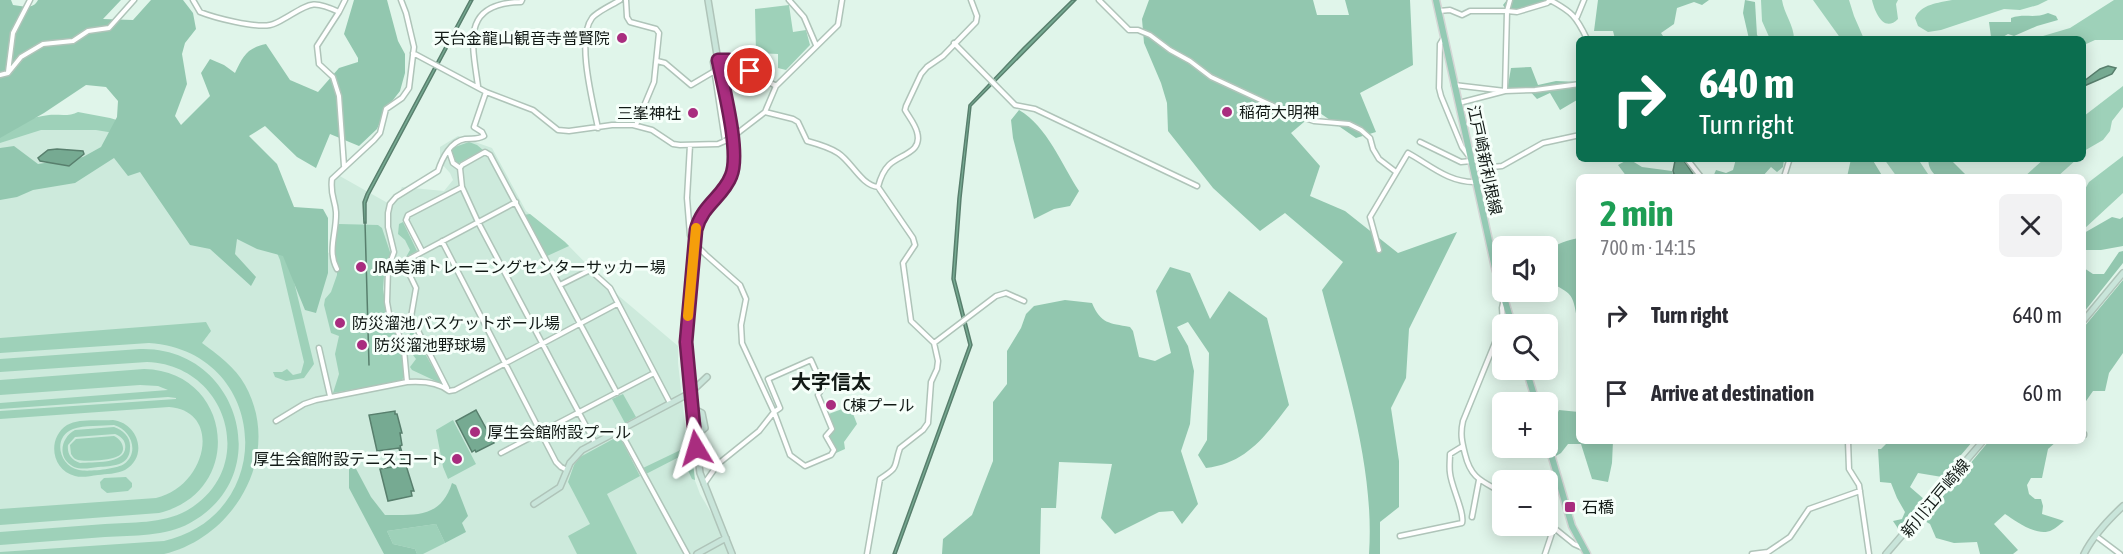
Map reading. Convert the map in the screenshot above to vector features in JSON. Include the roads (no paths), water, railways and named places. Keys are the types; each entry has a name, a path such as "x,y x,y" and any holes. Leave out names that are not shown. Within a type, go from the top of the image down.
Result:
{"main road":[{"name":"江戸崎新利根線","path":"1436,0 1492,249"},
{"path":"1552,458 1570,519 1585,551"}],"street":[{"path":"8,73 13,33 30,0"},
{"path":"0,75 8,73 21,57 43,44 73,41 88,32 109,28 134,0"},
{"path":"193,0 200,12 264,26 273,25 310,4 321,4 339,12"},
{"path":"344,167 339,96 333,77 319,64 317,46 345,0"},
{"path":"337,269 332,259 336,208 332,199 332,179 380,133 387,109 402,98 409,88 414,47 408,18 401,0"},
{"path":"478,87 472,48 474,28 491,7 503,3 521,3 522,0"},
{"path":"598,128 586,61 587,36 592,18 620,0"},
{"path":"626,0 627,17 630,22 659,30 654,82 636,125"},
{"path":"708,0 734,148 734,168 727,184 702,213 696,230 686,342 695,436 703,485 732,554"},
{"path":"789,0 807,23 816,46"},
{"path":"413,53 486,92 533,110 558,130 636,125 652,130 673,144 718,144 739,132 765,112 776,86 838,25 842,0"},
{"path":"878,187 880,179 891,163 915,149 918,140 917,130 905,110 915,85 927,67 943,56 976,22 977,16 971,0"},
{"path":"1099,0 1129,30 1138,30 1150,35 1211,76 1239,91 1314,122 1349,124 1361,130 1370,138 1378,159 1396,172"},
{"path":"1505,91 1510,0"},
{"path":"1438,11 1450,10 1462,15 1470,11 1517,12 1550,0 1576,17 1586,36"},
{"path":"1576,17 1584,0"},
{"path":"1420,141 1461,162 1471,160 1462,147 1443,105 1439,87 1440,44 1444,38"},
{"path":"954,43 1015,105 1035,109 1197,186"},
{"path":"724,141 713,62 724,59 734,62 776,86"},
{"path":"657,61 664,63 691,85 713,72"},
{"path":"1454,85 1505,91 1576,85"},
{"path":"1459,104 1505,91"},
{"path":"407,382 404,350 398,332 390,319 387,302 388,269 394,252 388,226 390,204 396,197 438,171 442,157 455,143 462,139 484,136 482,132 474,128 486,92"},
{"path":"765,112 798,122 807,141 817,143 848,160 866,181 878,187 915,244 903,263 909,297 909,312 911,321 934,343 938,361 937,369 931,382 928,423 923,430 903,444 898,453 897,465 880,479 867,554"},
{"path":"1473,169 1502,166 1543,142 1576,136"},
{"path":"690,145 687,198 690,234 695,244 740,285 746,299 741,325 742,343 774,412 790,454 805,466 831,455 834,450 826,436 832,429 818,395 823,387 811,360 768,379"},
{"path":"449,151 453,163 460,168 462,187 478,222 595,443"},
{"path":"460,168 485,152 490,155 617,393"},
{"path":"1379,250 1370,217 1408,153 1452,179 1463,183 1476,182"},
{"path":"422,251 406,220 408,215 462,187"},
{"path":"449,391 411,317 416,288 406,267 409,259 422,251 516,202"},
{"path":"442,241 556,462 567,470"},
{"path":"560,285 590,270 610,288 670,403"},
{"path":"2086,318 2123,273"},
{"path":"934,343 996,296 1006,293 1024,301"},
{"path":"1492,487 1479,480 1468,469 1460,436 1463,421 1503,323 1504,302"},
{"path":"276,421 304,404 330,396 407,382 421,381 444,387 449,391 455,390 617,304"},
{"path":"319,348 330,396"},
{"path":"501,453 654,373"},
{"path":"703,485 718,464 759,431 780,408 768,379 764,375 758,376"},
{"path":"534,504 560,487 576,455 619,429 690,393 707,377"},
{"path":"692,408 702,413 705,428 695,436"},
{"path":"619,429 687,554"},
{"path":"1848,444 1849,469 1859,485 1869,554"},
{"name":"新川江戸崎線","path":"1886,554 1980,444"},
{"path":"1400,536 1462,523 1464,518 1450,473 1450,454 1463,446"},
{"path":"1472,517 1479,480"},
{"path":"1752,554 1768,552 1790,537 1809,509 1860,491"},
{"path":"2084,554 2096,536 2123,506"},
{"path":"1558,530 1585,551"},
{"path":"1545,554 1551,536"},
{"path":"2096,536 2120,554"},
{"path":"696,554 726,538"}],"waterway":[{"path":"365,222 369,365"}],"place":[{"name":"天台金龍山観音寺普賢院","path":"622,38"},
{"name":"稲荷大明神","path":"1227,112"},
{"name":"三峯神社","path":"693,113"},
{"name":"JRA美浦トレーニングセンターサッカー場","path":"361,267"},
{"name":"防災溜池バスケットボール場","path":"340,323"},
{"name":"防災溜池野球場","path":"362,345"},
{"name":"C棟プール","path":"831,405"},
{"name":"厚生会館附設プール","path":"475,432"},
{"name":"厚生会館附設テニスコート","path":"457,459"},
{"name":"石橋","path":"1570,507"}],"district":[{"name":"大字信太","path":"831,382"}]}
